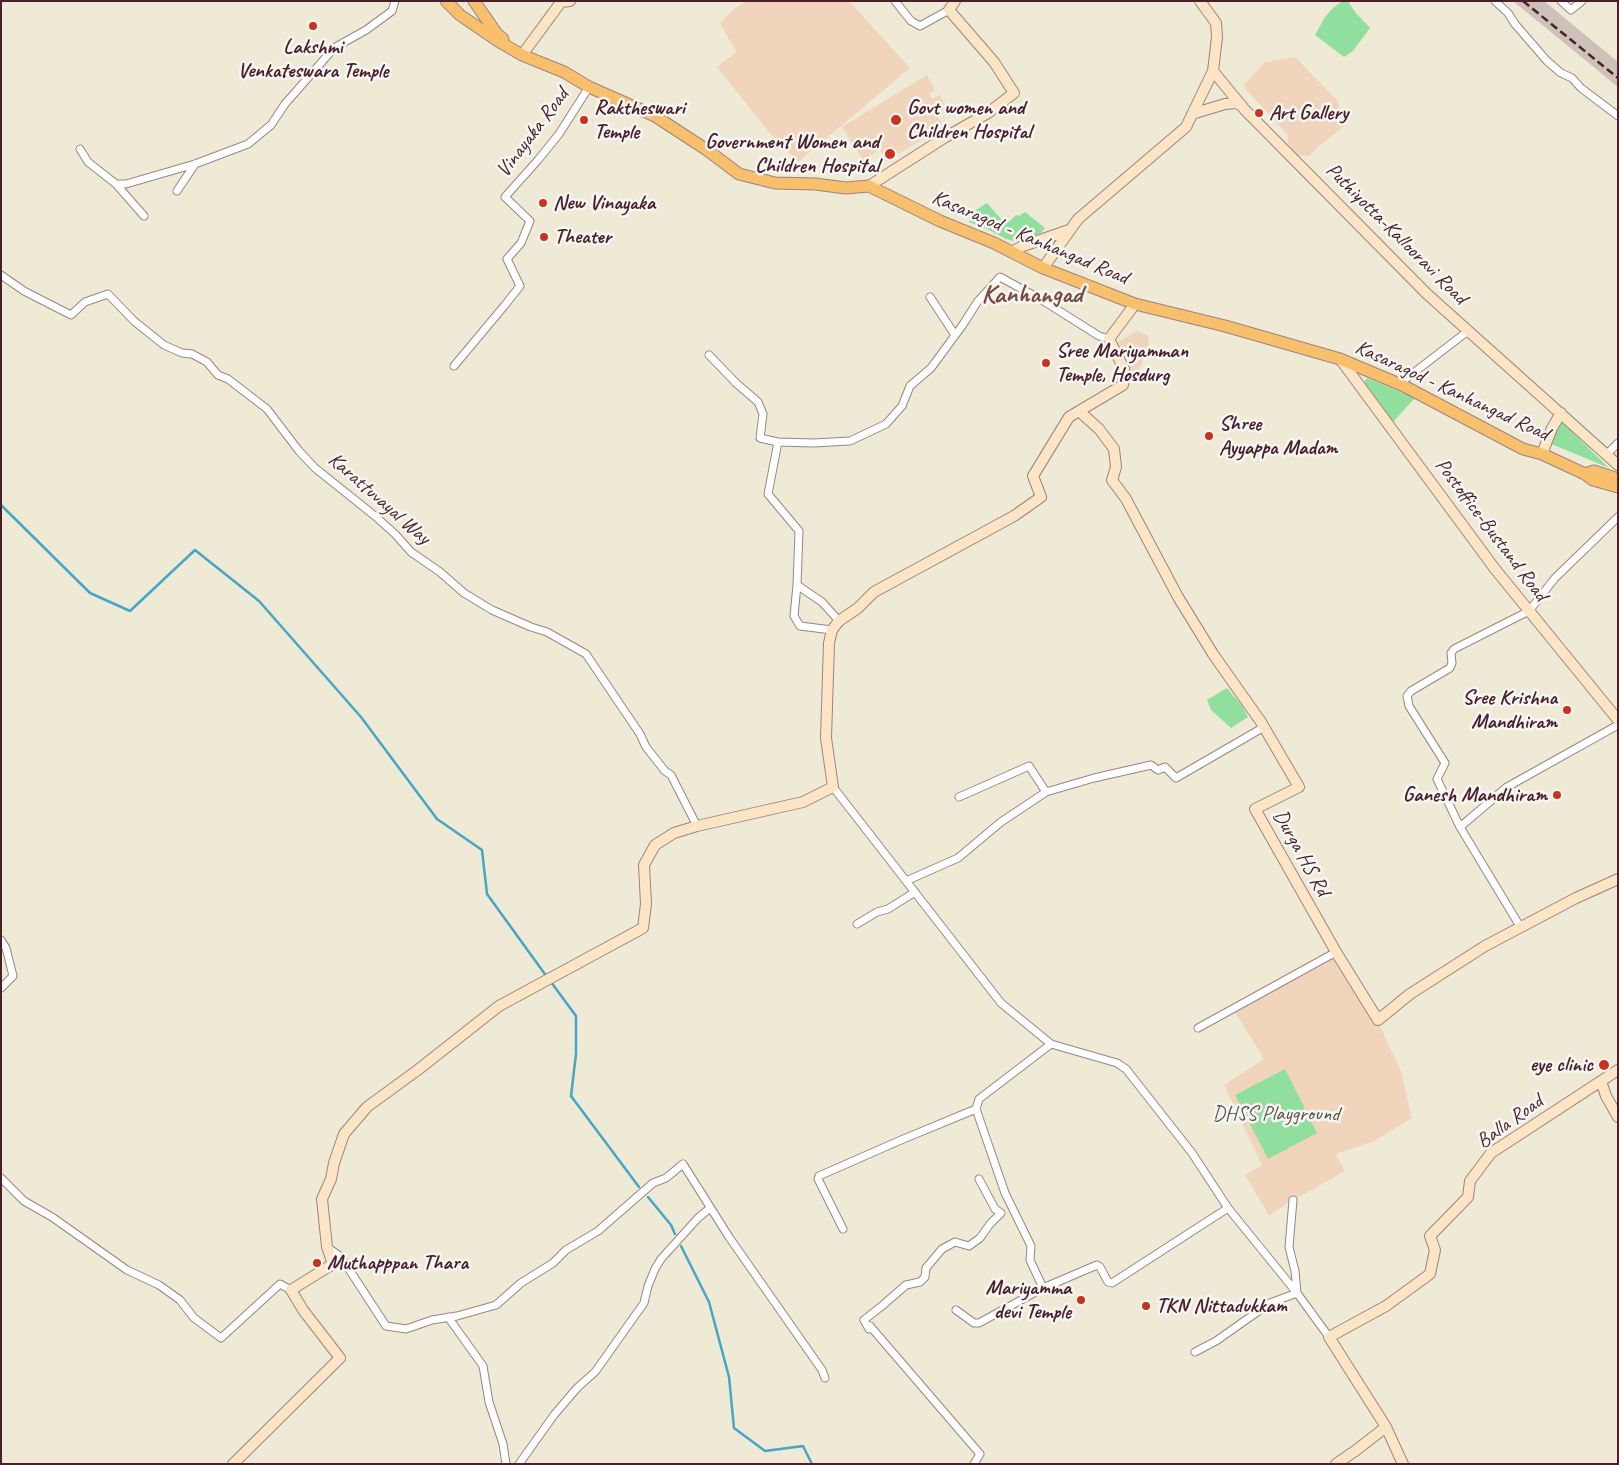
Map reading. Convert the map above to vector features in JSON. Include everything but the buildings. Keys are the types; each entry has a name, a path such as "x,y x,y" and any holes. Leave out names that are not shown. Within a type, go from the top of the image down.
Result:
{"main road":[{"path":"446,1 460,15 498,41 522,55 564,72 589,87 655,116 707,150 739,174 775,183 816,184 846,188 869,186"},
{"path":"474,1 497,34 522,55"},
{"name":"Kasaragod - Kanhangad Road","path":"869,186 940,221 994,243 1043,268 1135,304 1226,326 1340,359 1399,384 1524,449 1542,454 1585,474 1593,480 1618,487"},
{"path":"1585,474 1594,471 1618,479"}],"street":[{"path":"116,184 126,184 195,164 248,144 271,125 285,104 334,48 366,30 392,11 395,1"},
{"path":"522,55 561,2 570,1"},
{"path":"895,1 911,21 920,26 949,10 955,1"},
{"path":"1043,268 1078,219 1186,127 1213,70 1217,37 1216,23 1200,1"},
{"path":"1495,1 1508,13 1547,61 1561,73 1572,78 1581,88 1618,116"},
{"path":"1561,1 1571,10 1582,1"},
{"path":"869,186 944,138 988,113 1014,93 994,62 949,10"},
{"name":"Puthiyotta-Kallooravi Road","path":"1213,70 1242,106 1397,265 1618,465"},
{"name":"Vinayaka Road","path":"454,366 520,286 507,259 521,243 530,221 505,197 558,134 589,87"},
{"path":"1192,114 1225,104 1236,103 1242,106"},
{"path":"80,149 88,162 116,184 144,216"},
{"path":"177,191 195,164"},
{"path":"1012,252 1023,246 1070,229"},
{"name":"Karattuvayal Way","path":"1,275 24,291 71,315 86,302 108,294 134,321 164,345 182,353 192,354 207,362 218,375 228,379 267,410 315,468 375,516 411,552 440,572 464,593 492,610 531,627 548,632 586,654 640,734 646,747 665,771 671,775 697,826"},
{"path":"710,355 736,384 758,402 763,414 760,438 778,442 850,442 886,424 902,406 910,386 930,368 978,301 1000,277 1042,300 1098,336 1109,339 1124,369 1123,385 1069,417 1033,476 1041,497 1014,516 874,592 858,608 839,621 832,630 829,643 826,738 833,787 1001,1003 1051,1044 1116,1063 1126,1069 1192,1153 1228,1208 1297,1293 1329,1337 1386,1427 1403,1464"},
{"path":"930,297 955,335"},
{"path":"1109,339 1135,304"},
{"path":"1399,384 1468,331"},
{"name":"Postoffice-Bustand Road","path":"1340,359 1449,508 1529,612 1618,720"},
{"name":"Durga HS Rd","path":"1079,411 1099,429 1114,449 1116,467 1112,480 1126,499 1178,597 1213,654 1264,727 1299,787 1255,809 1336,952 1378,1020 1410,994 1485,946 1618,878"},
{"path":"1542,454 1560,413"},
{"path":"778,442 768,494 799,531 794,616 800,626 832,630"},
{"path":"1607,454 1618,443"},
{"path":"1521,928 1460,827 1437,779 1445,763 1409,706 1407,696 1411,691 1450,668 1452,663 1451,653 1454,649 1529,612 1555,578 1618,517"},
{"path":"797,585 822,602 839,621"},
{"path":"1460,827 1507,787 1618,725"},
{"path":"906,881 958,858 1002,822 1046,792 1152,764 1158,770 1165,767 1176,778 1264,727"},
{"path":"960,797 1029,766 1046,792"},
{"path":"291,1290 333,1264 327,1247 322,1199 331,1179 334,1163 344,1134 367,1107 499,1006 643,928 646,904 644,865 655,846 674,833 802,802 833,787"},
{"path":"858,924 877,912 888,909 914,892"},
{"path":"1,940 6,948 13,976 1,988"},
{"path":"1198,1028 1336,952"},
{"path":"1044,1288 1030,1260 1031,1246 1005,1193 976,1109 979,1099 1051,1044"},
{"name":"Balla Road","path":"1329,1337 1386,1306 1430,1274 1435,1250 1430,1236 1468,1197 1470,1182 1491,1153 1618,1070"},
{"path":"1601,1081 1606,1096 1618,1118"},
{"path":"843,1229 818,1179 819,1176 892,1143 976,1109"},
{"path":"327,1247 341,1257 386,1326 406,1329 432,1320 496,1305 521,1283 553,1263 566,1250 598,1231 653,1183 666,1178 683,1164 728,1237 822,1370 825,1378"},
{"path":"1,1178 24,1201 52,1217 128,1270 159,1285 180,1300 194,1318 221,1338 280,1284 291,1290 303,1310 340,1358 233,1464"},
{"path":"974,1464 980,1454 870,1326 869,1329 864,1320 906,1285 920,1282 925,1276 926,1268 942,1249 954,1242 969,1246 980,1238 1001,1213 995,1209 979,1179"},
{"path":"1293,1200 1289,1247 1295,1271 1297,1293"},
{"path":"519,1464 554,1415 595,1372 644,1303 648,1286 661,1259 698,1218 710,1208"},
{"path":"956,1310 974,1323 979,1323 1044,1288 1097,1266 1100,1267 1110,1283 1228,1208"},
{"path":"1195,1352 1216,1341 1270,1303 1297,1293"},
{"path":"448,1317 483,1366 489,1402 503,1444 506,1464"},
{"path":"1336,1464 1386,1427"}],"shaded area":[{"path":"747,1 849,1 910,68 798,162 769,132 717,67 736,52 720,23 734,9"},
{"path":"1513,1 1544,1 1618,62 1618,87"},
{"path":"1295,57 1337,100 1346,125 1309,156 1290,155 1287,134 1243,86 1265,62"},
{"name":"Govt women and Children Hospital","path":"927,75 935,90 929,94 932,99 940,95 946,108 936,114 944,127 886,161 880,149 863,160 842,127"},
{"path":"1137,331 1148,336 1149,345 1136,378 1129,378 1118,342"},
{"path":"1337,948 1378,1022 1401,1071 1412,1118 1374,1141 1336,1154 1345,1171 1269,1216 1245,1175 1262,1165 1224,1085 1264,1059 1231,1006"}],"green space":[{"path":"1342,1 1348,1 1355,12 1370,28 1353,51 1344,57 1315,35 1325,17"},
{"path":"987,203 1004,222 1010,221 1016,215 1019,216 1025,212 1045,228 1041,233 1018,242 1006,239 969,222 976,210"},
{"path":"1367,378 1415,398 1392,423 1364,382"},
{"path":"1562,422 1609,468 1549,443"},
{"path":"1227,688 1242,706 1248,717 1231,728 1211,710 1207,700"},
{"name":"DHSS Playground","path":"1285,1069 1317,1133 1268,1159 1235,1095"}],"waterway":[{"path":"1,505 90,593 130,611 195,550 259,601 361,717 437,819 482,850 487,894 547,977"},
{"path":"551,982 576,1016 576,1054 571,1096 639,1187"},
{"path":"648,1197 671,1225 675,1234"},
{"path":"681,1246 709,1302 729,1377 734,1428 765,1451 803,1446 812,1464"}],"railway":[{"path":"1523,1 1618,78"}],"place":[{"name":"Lakshmi Venkateswara Temple","path":"313,26"},
{"name":"Art Gallery","path":"1259,113"},
{"name":"Raktheswari Temple","path":"584,120"},
{"name":"Govt women and Children Hospital","path":"896,120"},
{"name":"Government Women and Children Hospital","path":"890,154"},
{"name":"New Vinayaka","path":"543,203"},
{"name":"Theater","path":"544,237"},
{"name":"Sree Mariyamman Temple, Hosdurg","path":"1046,363"},
{"name":"Shree Ayyappa Madam","path":"1209,436"},
{"name":"Sree Krishna Mandhiram","path":"1567,710"},
{"name":"Ganesh Mandhiram","path":"1557,795"},
{"name":"eye clinic","path":"1604,1065"},
{"name":"Muthapppan Thara","path":"317,1263"},
{"name":"Mariyamma devi Temple","path":"1081,1300"},
{"name":"TKN Nittadukkam","path":"1146,1306"}],"district":[{"name":"Kanhangad","path":"1032,295"}]}
